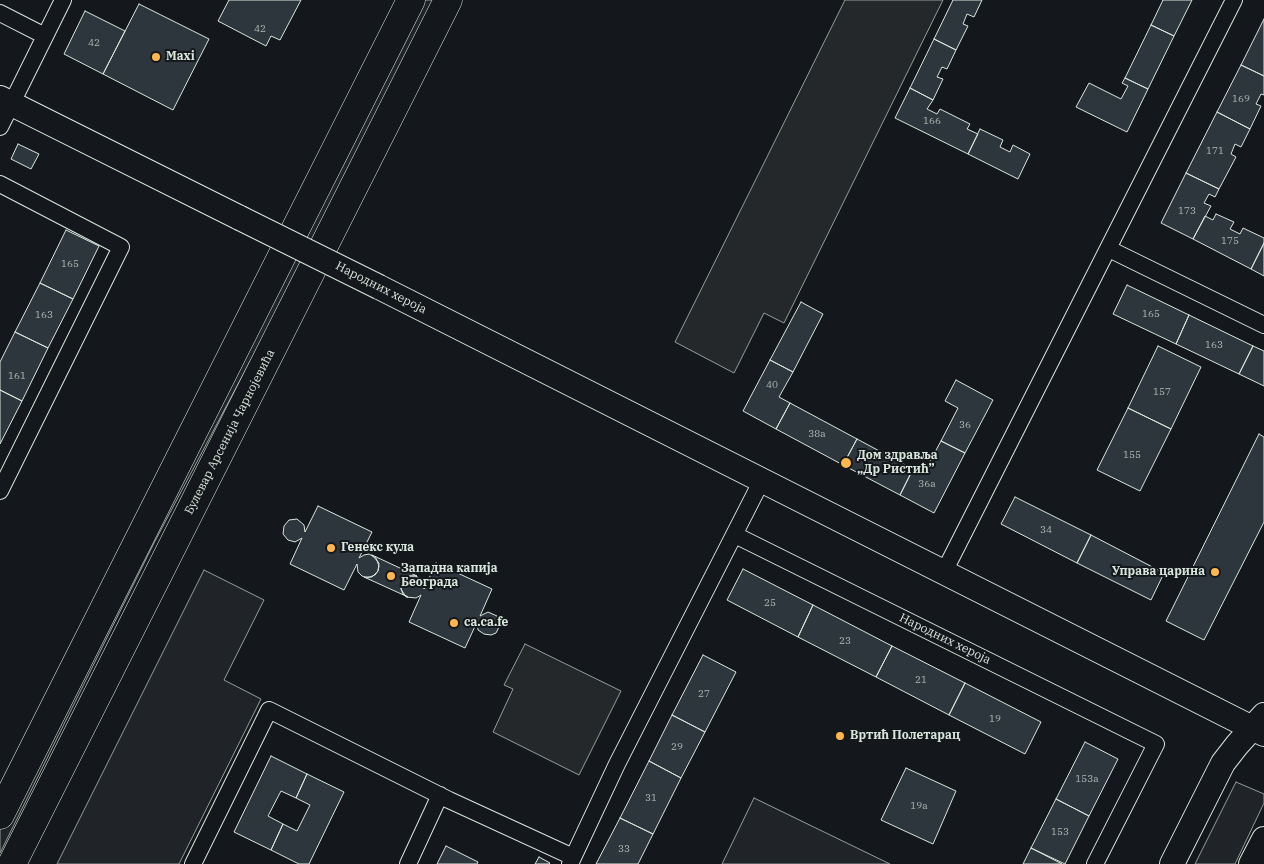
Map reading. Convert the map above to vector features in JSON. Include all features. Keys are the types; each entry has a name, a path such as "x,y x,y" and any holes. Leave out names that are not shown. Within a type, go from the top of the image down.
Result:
{"highway":[{"path":"0,815 411,0"},
{"name":"Булевар Арсенија Чарнојевића","path":"12,864 448,0"}],"street":[{"path":"0,128 6,101 38,51 63,0"},
{"path":"944,572 1036,394 1234,0"},
{"path":"0,13 45,36"},
{"name":"Народних хероја","path":"6,101 944,572 1260,725"},
{"path":"0,184 121,247 0,491"},
{"path":"1109,249 1264,325"},
{"path":"193,864 269,710 572,861 617,764 762,480"},
{"name":"Народних хероја","path":"734,534 1156,744 1095,864"},
{"path":"1172,864 1223,763 1260,725"},
{"path":"408,864 440,795"},
{"path":"1251,864 1264,839"}],"shaded area":[{"path":"419,0 434,0 274,316 154,543 0,853 0,824"},
{"path":"845,0 943,0 784,323 764,313 734,373 675,342"},
{"path":"204,570 264,600 224,680 261,699 179,864 57,864"},
{"path":"525,644 621,691 579,775 493,732 513,689 504,685"},
{"path":"1236,782 1264,794 1264,803 1235,864 1195,864"},
{"path":"754,798 890,864 722,864"}],"building":[{"path":"229,0 301,0 280,40 271,36 266,46 218,21"},
{"path":"953,0 982,0 974,17 967,14 963,24 968,26 956,50 934,39"},
{"path":"1163,0 1192,0 1174,36 1151,25"},
{"name":"Maxi","path":"139,4 209,39 173,110 103,74"},
{"path":"85,11 125,31 103,74 64,54"},
{"path":"1264,19 1264,76 1241,65"},
{"path":"1151,25 1174,36 1148,89 1125,78"},
{"path":"934,39 956,50 947,69 942,67 937,77 943,79 933,100 910,88"},
{"path":"1241,65 1264,76 1264,95 1261,94 1256,104 1261,106 1250,129 1217,112"},
{"path":"1125,78 1148,89 1127,132 1076,107 1089,83 1121,99 1128,86 1122,83"},
{"path":"910,88 933,100 927,109 937,114 940,109 970,124 967,129 978,134 968,154 895,118"},
{"path":"1217,112 1250,129 1241,147 1235,144 1231,154 1236,157 1219,189 1186,173"},
{"path":"980,129 1003,140 1000,147 1010,152 1013,145 1030,154 1018,179 968,154"},
{"path":"18,144 39,154 31,169 11,159"},
{"path":"1186,173 1219,189 1215,197 1209,194 1204,203 1211,206 1193,239 1161,223"},
{"path":"1216,214 1234,222 1230,229 1240,234 1243,228 1264,238 1264,243 1251,269 1193,239 1205,216 1213,220"},
{"path":"66,230 99,246 73,299 40,283"},
{"path":"1264,243 1264,276 1251,269"},
{"path":"40,283 73,299 48,348 15,332"},
{"path":"1127,285 1189,315 1176,344 1113,314"},
{"path":"801,302 823,314 793,372 770,360"},
{"path":"1189,315 1253,346 1239,374 1176,344"},
{"path":"15,332 48,348 22,401 0,390 0,362"},
{"path":"1158,346 1201,367 1171,429 1128,408"},
{"path":"1253,346 1264,351 1264,386 1239,374"},
{"path":"770,360 793,372 779,397 790,403 776,429 743,411"},
{"path":"956,380 993,400 965,453 941,441 958,408 945,401"},
{"path":"0,390 22,401 0,444"},
{"path":"790,403 857,439 843,465 776,429"},
{"path":"1128,408 1171,429 1140,491 1097,470"},
{"name":"Управа царина","path":"1259,434 1264,437 1264,522 1204,640 1166,621"},
{"path":"857,439 913,469 900,495 843,465"},
{"path":"941,441 965,453 934,513 900,495 913,469 923,474"},
{"path":"1015,497 1091,535 1077,563 1001,524"},
{"name":"Генекс кула","path":"318,506 372,532 359,558 369,554 376,558 379,566 375,575 367,578 362,576 358,572 357,564 344,590 290,564 302,538 295,542 288,540 283,534 284,526 289,520 297,519 304,525 305,532"},
{"path":"1091,535 1164,573 1151,600 1077,563"},
{"name":"Западна капија Београда","path":"372,555 417,576 409,576 403,581 401,589 403,594 408,597 364,577 372,577 378,571 379,563"},
{"path":"436,563 492,589 480,616 488,612 497,616 500,625 496,633 491,635 484,634 478,630 477,622 465,648 409,622 421,595 416,598 406,597 401,589 403,581 409,576 416,576 423,581 424,589"},
{"path":"743,569 813,605 798,637 727,600"},
{"path":"813,605 892,646 876,677 798,637"},
{"path":"892,646 965,683 949,715 876,677"},
{"path":"703,655 736,672 705,732 672,715"},
{"path":"965,683 1041,722 1025,754 949,715"},
{"path":"672,715 705,732 681,778 649,761"},
{"path":"1085,742 1118,759 1089,816 1056,799"},
{"path":"271,756 307,774 296,798 281,791 268,816 283,824 271,850 234,832"},
{"path":"649,761 681,778 653,834 620,818"},
{"path":"906,768 956,791 933,844 881,820"},
{"path":"307,774 344,792 309,864 299,864 271,850 283,824 297,831 310,805 296,798"},
{"path":"1056,799 1089,816 1065,864 1031,848"},
{"path":"620,818 653,834 638,864 596,864"},
{"path":"446,846 478,862 477,864 437,864"},
{"path":"1031,848 1062,864 1023,864"},
{"path":"539,857 550,863 535,864"}],"place":[{"name":"Maxi","path":"156,57"},
{"name":"Дом здравља „Др Ристић”","path":"846,463"},
{"name":"Генекс кула","path":"331,548"},
{"name":"Управа царина","path":"1215,572"},
{"name":"Западна капија Београда","path":"391,576"},
{"name":"ca.ca.fe","path":"454,623"},
{"name":"Вртић Полетарац","path":"840,736"}]}
